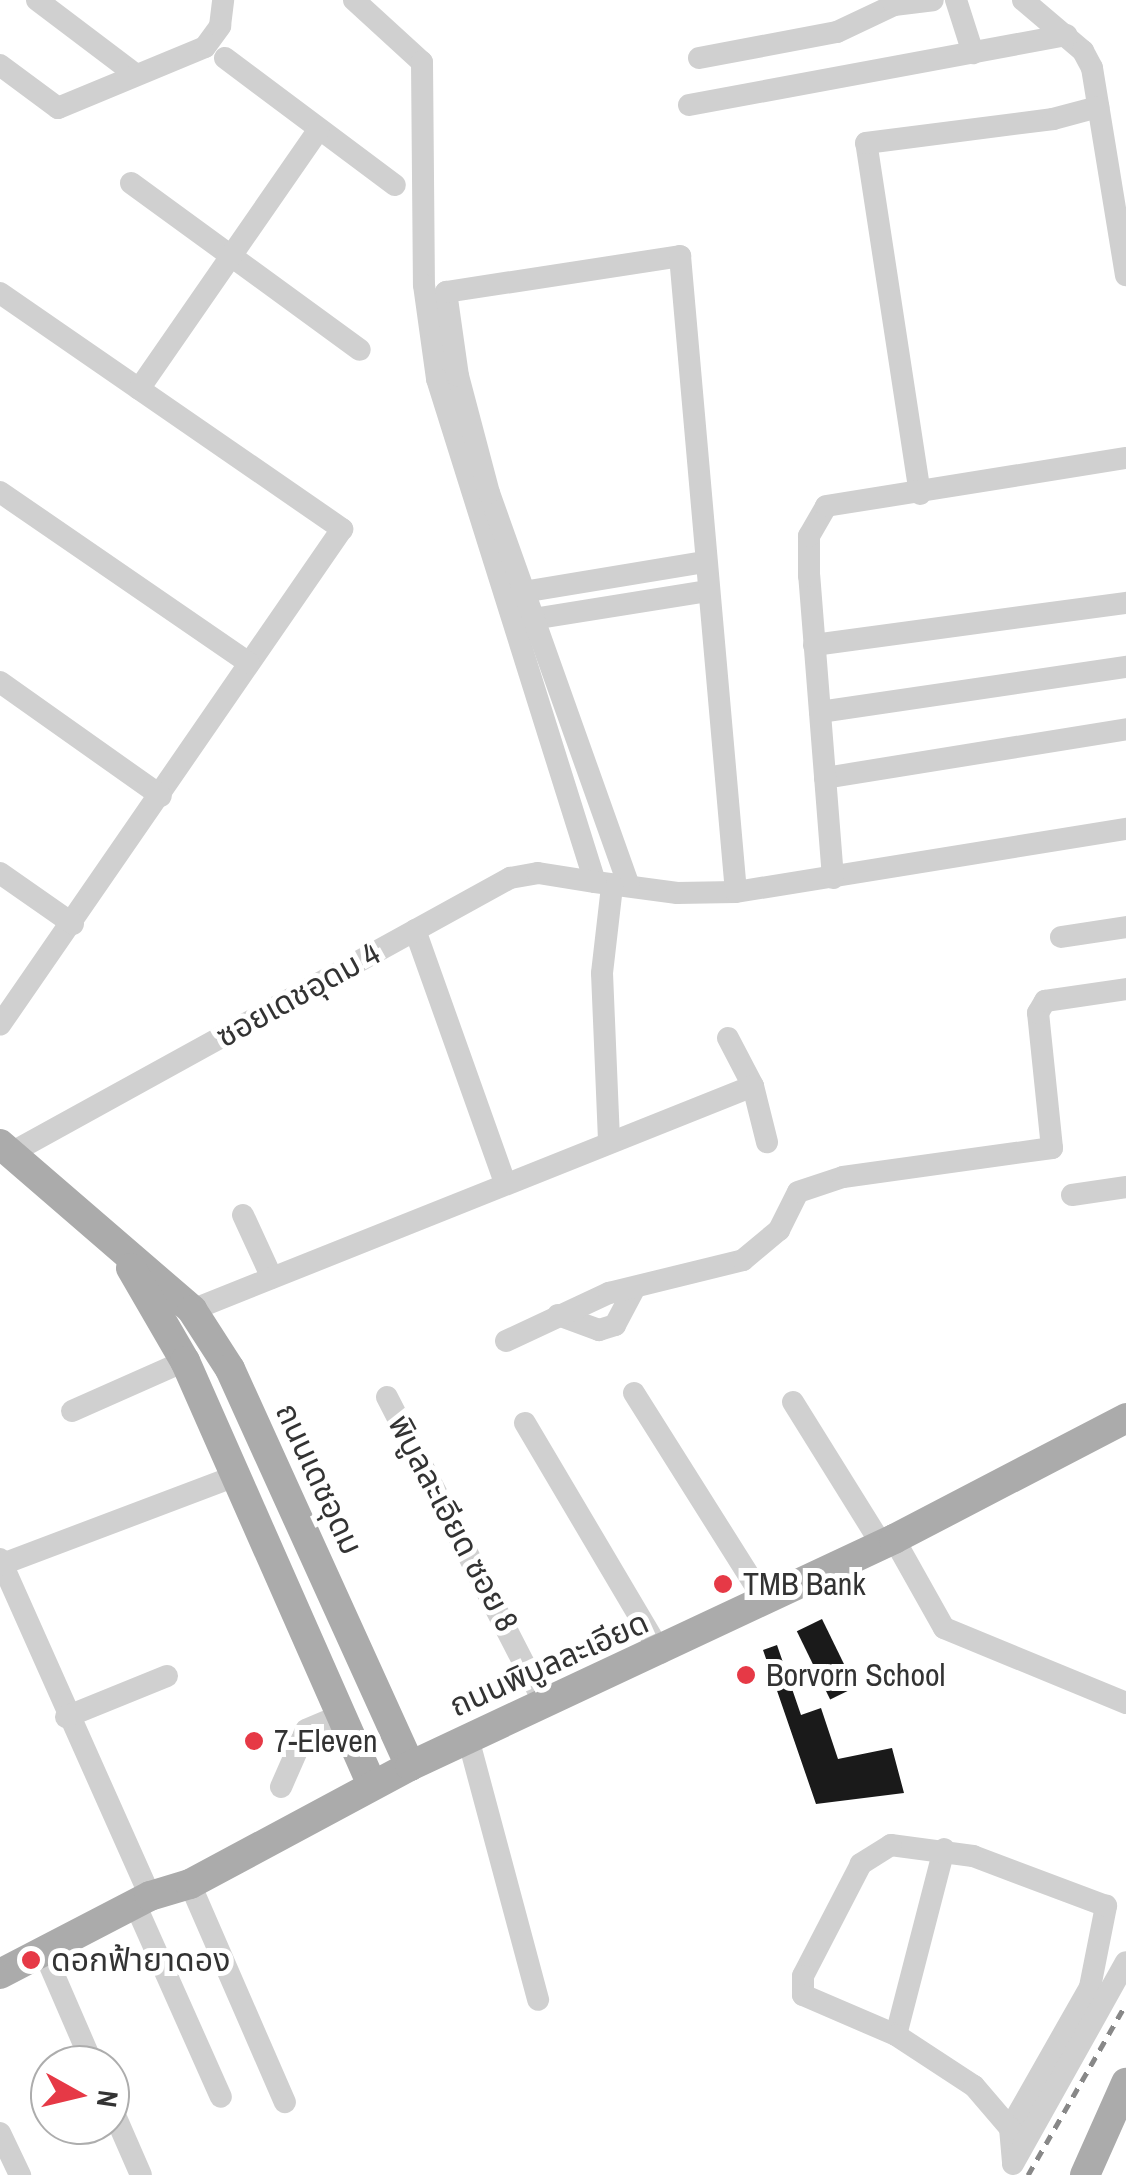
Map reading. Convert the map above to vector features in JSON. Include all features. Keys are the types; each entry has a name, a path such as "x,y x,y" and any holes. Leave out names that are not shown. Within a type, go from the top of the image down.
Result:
{"main road":[{"name":"ถนนเดชอุดม","path":"6,1148 192,1310 230,1369 410,1766"},
{"name":"ถนนเดชอุดม","path":"122,1252 185,1362 372,1784"},
{"name":"ถนนพิบูลละเอียด","path":"0,1974 142,1900 190,1884 372,1784 544,1702 661,1653 888,1542 1126,1418"},
{"path":"235,1476 273,1460"},
{"path":"1085,2175 1122,2099"}],"street":[{"path":"37,0 64,10 136,75"},
{"path":"0,65 58,108 205,46 220,26 222,0"},
{"path":"354,0 422,62 424,285 437,379 612,884"},
{"path":"699,58 838,32 894,5 933,0"},
{"path":"956,0 973,53"},
{"path":"1023,0 1066,36 1092,68 1126,275"},
{"path":"689,105 1066,36"},
{"path":"225,58 395,184"},
{"path":"920,494 866,143 1053,119 1098,107"},
{"path":"139,389 319,129"},
{"path":"131,183 360,350"},
{"path":"610,1140 602,973 612,884 462,393 446,292 680,256 706,591 736,892"},
{"path":"0,293 342,529 0,1025"},
{"path":"833,878 808,536 826,506 920,494 1126,458"},
{"path":"0,492 249,663"},
{"path":"523,592 704,562"},
{"path":"533,619 706,591"},
{"path":"814,644 1126,603"},
{"path":"820,712 1126,667"},
{"path":"0,682 161,796"},
{"path":"825,778 1126,729"},
{"name":"ซอยเดชอุดม 4","path":"6,1148 510,878 538,873 612,884 736,892 1126,829"},
{"path":"0,873 73,924"},
{"path":"1061,937 1126,927"},
{"path":"415,930 506,1183"},
{"path":"506,1341 558,1314 744,1260 779,1230 798,1192 843,1177 1052,1148 1038,1013 1045,1000 1126,989"},
{"path":"728,1038 753,1086 767,1142"},
{"path":"192,1310 753,1086"},
{"path":"1072,1195 1126,1187"},
{"path":"242,1215 272,1278"},
{"path":"72,1411 185,1362"},
{"path":"634,1393 766,1602"},
{"name":"พิบูลละเอียด ซอย 8","path":"387,1397 544,1702"},
{"path":"793,1402 944,1628 1126,1703"},
{"path":"526,1423 661,1653"},
{"path":"222,2097 1,1563 235,1476"},
{"path":"66,1717 168,1676"},
{"path":"282,1787 306,1730 341,1715"},
{"path":"468,1738 538,2000"},
{"path":"1009,2169 1010,2128 1090,1987 1106,1906 944,1849 892,1845 861,1864 803,1976 803,1994 815,2004 896,2035 974,2086 1010,2128"},
{"path":"896,2035 944,1849"},
{"path":"190,1884 285,2102"},
{"path":"44,1952 84,2045"},
{"path":"1009,2169 1126,1962"},
{"path":"2,2142 20,2175"},
{"path":"128,2145 141,2175"}],"building":[{"path":"822,1619 855,1687 830,1700 797,1631"},
{"path":"777,1645 801,1715 821,1708 838,1759 892,1748 904,1793 816,1804 763,1650"}],"railway":[{"path":"1028,2175 1126,2004"}],"place":[{"name":"TMB Bank","path":"723,1584"},
{"name":"Borvorn School","path":"746,1675"},
{"name":"7-Eleven","path":"254,1741"},
{"name":"ดอกฟ้ายาดอง","path":"31,1960"}]}
